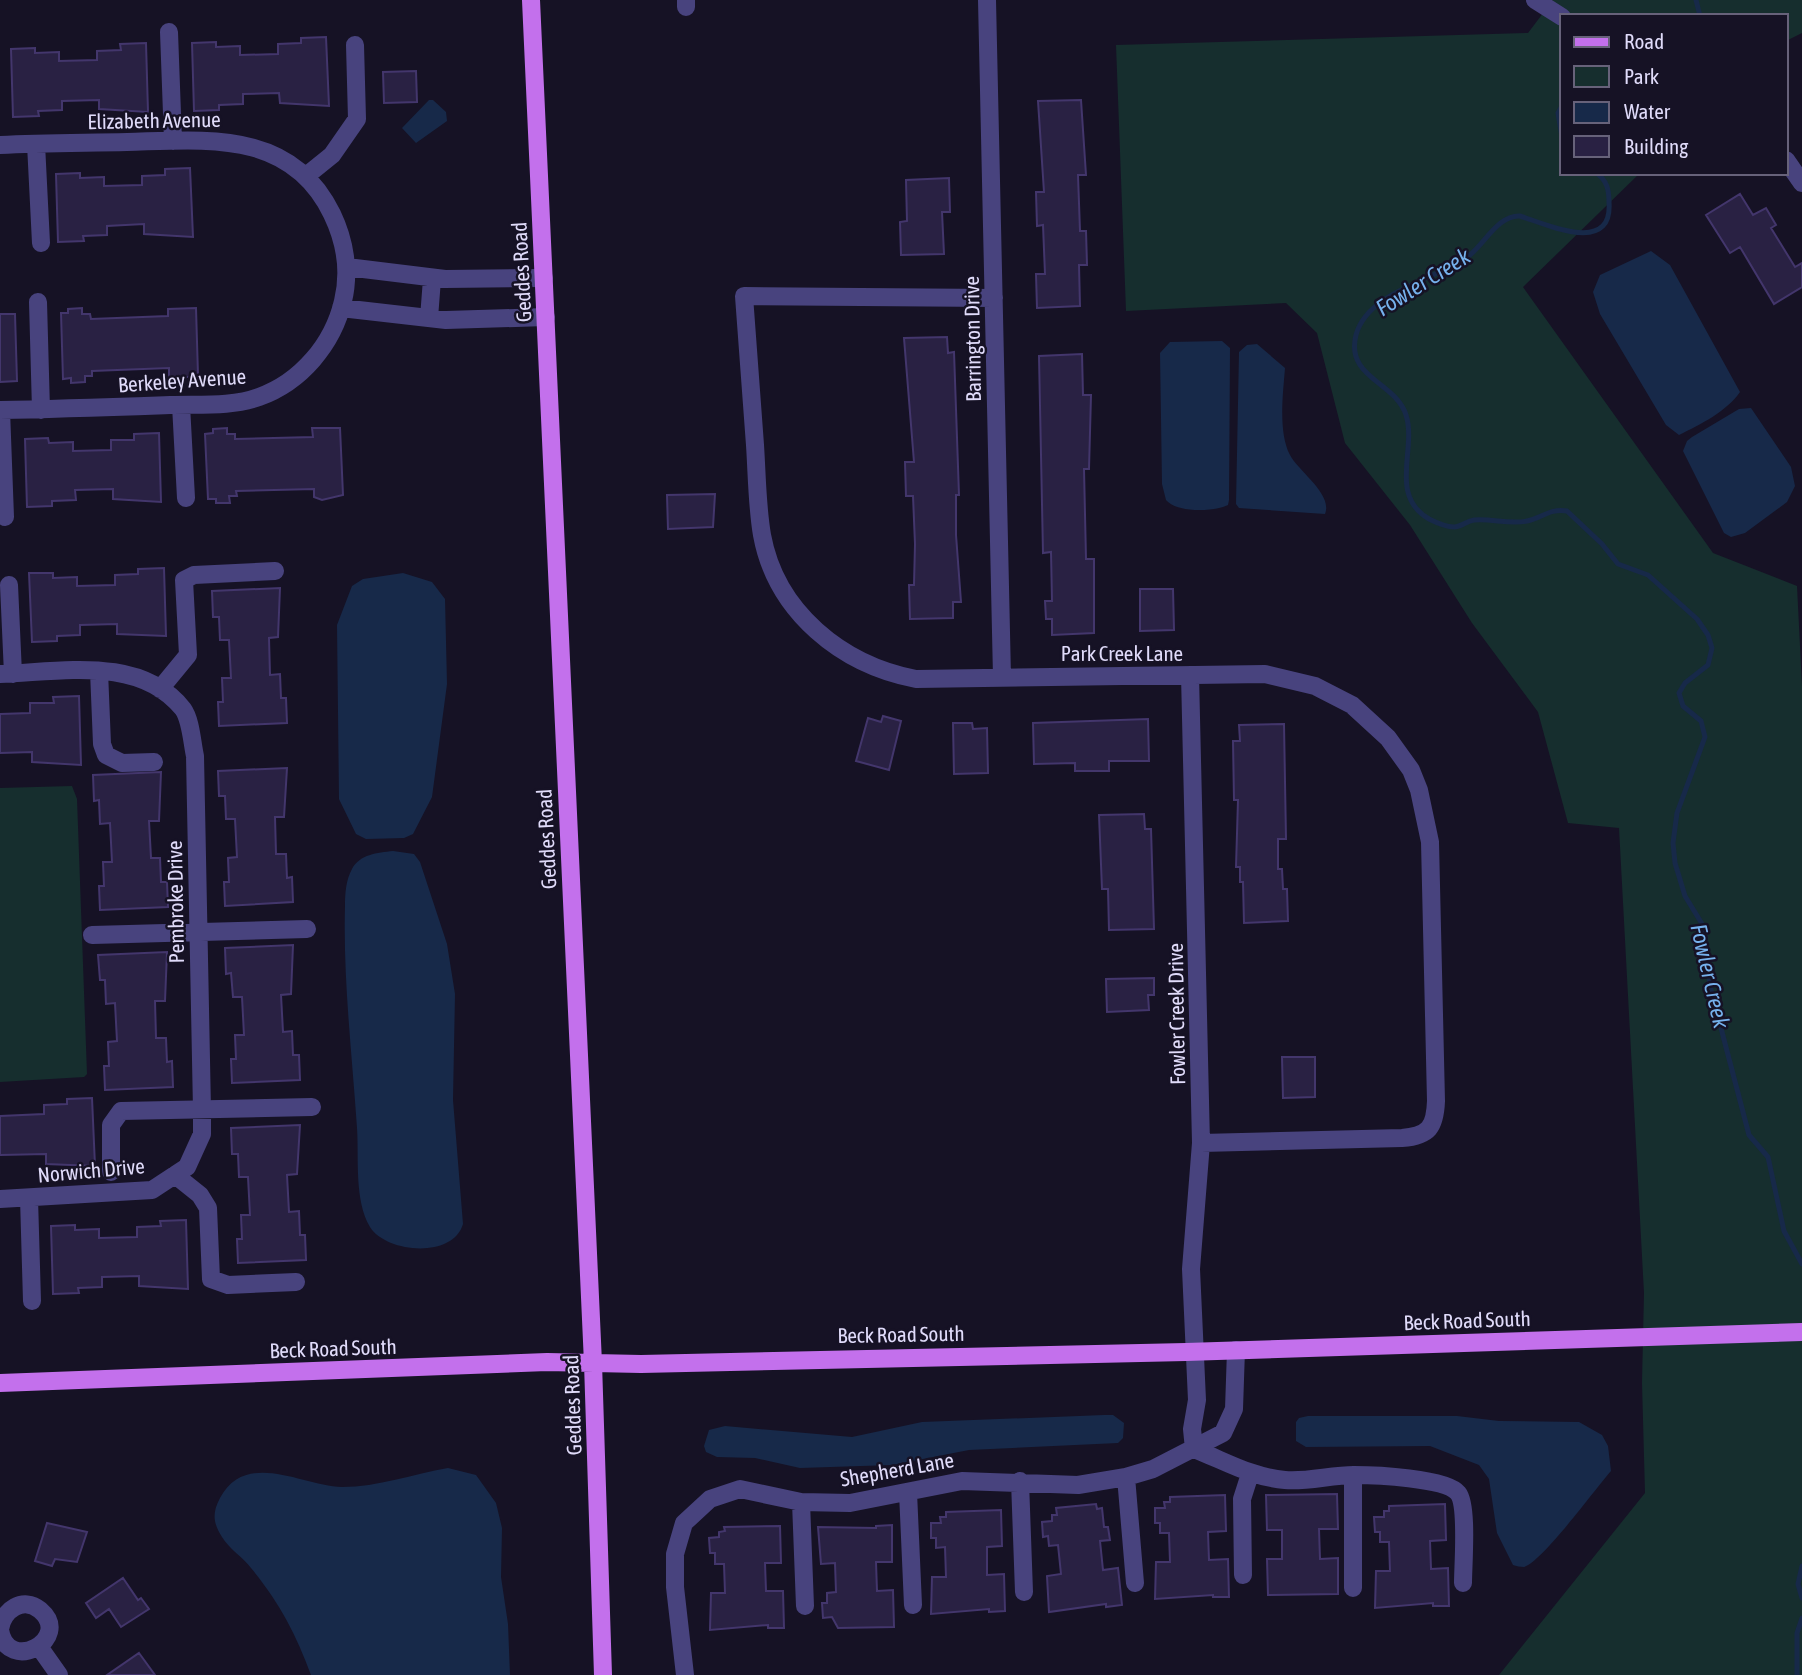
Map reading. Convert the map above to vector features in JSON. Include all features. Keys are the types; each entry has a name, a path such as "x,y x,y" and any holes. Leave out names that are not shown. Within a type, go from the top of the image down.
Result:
{"main road":[{"name":"Geddes Road","path":"531,0 593,1363 603,1675"},
{"name":"Beck Road South","path":"0,1383 593,1363 1195,1352 1802,1332"}],"street":[{"name":"Barrington Drive","path":"987,0 1002,677"},
{"path":"1535,0 1560,16"},
{"path":"169,32 173,141"},
{"path":"306,176 332,155 357,119 355,45"},
{"name":"Elizabeth Avenue","path":"0,145 229,141 258,148 292,164 306,176 327,204 336,222 346,276"},
{"path":"36,144 41,243"},
{"path":"1788,163 1802,183"},
{"path":"346,276 432,279 544,278"},
{"name":"Berkeley Avenue","path":"1,410 245,401 273,391 314,360 341,308 346,276"},
{"path":"429,318 432,279"},
{"name":"Park Creek Lane","path":"994,298 744,296 762,534 766,552 784,593 825,640 881,670 938,680 1265,674 1334,693 1373,722 1401,753 1419,790 1429,829 1436,1101 1435,1121 1428,1132 1410,1137 1201,1143"},
{"path":"38,302 41,410"},
{"path":"341,308 429,318 546,317"},
{"path":"181,405 186,498"},
{"path":"1,410 5,517"},
{"path":"9,585 7,674 118,671 157,686 188,655 184,580 194,575 275,570"},
{"path":"99,671 102,744 106,755 122,763 155,762"},
{"name":"Fowler Creek Drive","path":"1190,675 1201,1143 1191,1269 1195,1352"},
{"name":"Pembroke Drive","path":"157,686 184,711 195,756 202,1134"},
{"path":"92,935 307,929"},
{"path":"111,1172 111,1125 121,1111 312,1107"},
{"name":"Norwich Drive","path":"0,1199 152,1190 187,1167 202,1134"},
{"path":"176,1175 200,1195 208,1208 211,1279 228,1285 296,1282"},
{"path":"29,1198 32,1301"},
{"name":"Shepherd Lane","path":"685,1675 675,1587 675,1554 684,1523 699,1507 725,1492 755,1490 801,1502 850,1503 962,1480 1020,1480 1078,1485 1126,1477 1153,1469 1223,1433 1234,1409 1236,1350"},
{"path":"1195,1352 1197,1400 1192,1429 1194,1449 1250,1474 1287,1480 1353,1475 1423,1482 1452,1488 1459,1494 1463,1507 1463,1583"},
{"path":"1243,1575 1242,1499 1250,1474"},
{"path":"1353,1475 1353,1588"},
{"path":"1126,1477 1135,1583"},
{"path":"1020,1480 1024,1592"},
{"path":"908,1492 913,1605"},
{"path":"801,1502 805,1606"},
{"path":"18,1605 34,1606 41,1611 49,1626 46,1642 26,1654 18,1653 5,1644 0,1629 1,1621 11,1608 18,1605"},
{"path":"40,1648 58,1675"}],"green space":[{"path":"1553,0 1802,0 1802,33 1788,40 1788,14 1560,14 1560,175 1638,175 1523,287 1713,553 1797,586 1802,686 1802,1675 1499,1675 1645,1493 1642,1383 1644,1293 1619,828 1568,823 1538,712 1472,623 1410,525 1345,443 1317,333 1286,303 1126,311 1116,45 1528,33"},
{"path":"72,786 77,799 87,1074 84,1077 0,1082 0,788"}],"water":[{"path":"429,100 433,100 446,112 447,121 416,143 402,128"},
{"path":"1651,251 1670,265 1740,392 1720,411 1679,435 1666,425 1600,314 1593,292 1600,275"},
{"path":"1222,341 1230,348 1228,505 1205,510 1186,509 1166,500 1162,484 1160,353 1170,342"},
{"path":"1257,344 1285,368 1282,413 1286,446 1294,462 1320,491 1326,506 1325,514 1239,508 1236,504 1239,352 1247,345"},
{"path":"1751,408 1791,467 1795,486 1787,502 1745,533 1731,537 1724,533 1683,451 1692,437 1739,409"},
{"path":"403,573 432,582 445,599 447,684 432,797 413,834 404,838 366,839 356,834 339,799 337,625 352,586 363,579"},
{"path":"393,851 414,854 420,862 447,944 455,994 453,1100 463,1224 457,1235 446,1243 433,1247 404,1247 378,1236 365,1216 359,1192 345,961 346,891 355,864 370,855"},
{"path":"1113,1415 1124,1423 1123,1438 1118,1443 969,1450 892,1465 800,1468 755,1458 717,1457 706,1452 704,1446 709,1430 725,1426 852,1437 922,1422"},
{"path":"1457,1416 1499,1421 1579,1422 1602,1435 1608,1446 1611,1471 1543,1552 1524,1567 1518,1566 1513,1565 1497,1533 1489,1479 1479,1465 1430,1446 1306,1447 1296,1441 1296,1422 1299,1418"},
{"path":"448,1468 476,1475 496,1503 502,1528 501,1577 508,1624 510,1675 311,1675 293,1632 278,1606 251,1568 219,1532 215,1513 220,1498 231,1483 245,1475 260,1473 342,1487 382,1483"}],"building":[{"path":"326,37 329,106 280,103 279,93 243,94 243,104 219,105 219,110 194,111 192,43 216,42 216,47 240,46 240,55 278,54 278,44 301,43 301,38"},
{"path":"146,43 148,112 99,109 99,100 62,101 62,110 38,111 39,116 13,117 11,49 35,48 35,53 59,52 59,61 97,60 97,51 121,50 120,44"},
{"path":"416,71 417,102 384,103 383,72"},
{"path":"1081,100 1086,175 1078,175 1080,231 1086,231 1087,265 1079,265 1080,306 1037,308 1036,274 1045,274 1043,225 1037,226 1036,192 1044,192 1038,101"},
{"path":"190,168 193,237 144,234 144,224 107,226 107,235 83,236 84,241 58,242 56,174 80,173 80,178 104,177 104,186 142,185 142,176 165,175 165,169"},
{"path":"949,178 950,212 942,212 944,254 901,255 900,222 907,221 906,180"},
{"path":"1740,194 1753,215 1766,208 1776,225 1771,228 1795,267 1802,263 1802,287 1774,304 1740,247 1730,253 1706,215"},
{"path":"82,308 82,314 90,314 91,319 168,316 168,309 196,308 198,375 177,379 177,376 169,377 169,368 92,371 92,376 85,376 85,382 71,383 71,378 63,379 61,313 68,313 68,309"},
{"path":"0,314 15,314 17,381 0,382"},
{"path":"947,337 948,353 954,352 959,495 956,495 956,535 961,602 953,602 953,618 910,619 909,585 914,585 915,544 913,496 906,496 905,462 914,462 904,338"},
{"path":"1082,354 1083,395 1091,395 1089,469 1084,469 1086,559 1094,559 1094,633 1052,635 1052,619 1046,619 1045,601 1052,601 1051,552 1043,553 1039,356"},
{"path":"227,428 227,434 235,434 235,439 313,437 312,428 340,428 343,495 322,500 314,497 314,489 236,491 237,496 229,496 230,503 216,503 216,499 208,499 205,434 213,433 213,429"},
{"path":"159,433 161,502 113,499 113,489 75,490 76,500 52,501 52,506 27,507 25,439 48,438 49,443 73,442 73,451 111,450 111,440 134,440 134,434"},
{"path":"715,494 713,527 668,529 667,495"},
{"path":"164,568 166,636 117,634 117,624 80,625 80,635 57,636 57,641 32,642 29,573 53,573 53,578 77,577 77,586 115,585 115,575 138,574 138,569"},
{"path":"280,588 278,637 269,638 270,675 280,674 281,698 286,698 287,723 219,726 218,702 223,702 222,678 231,678 229,640 220,640 219,617 213,617 212,591"},
{"path":"1140,589 1173,589 1174,630 1140,631"},
{"path":"79,696 81,765 32,762 32,752 0,753 0,714 30,713 30,703 54,703 53,697"},
{"path":"883,716 901,721 889,770 856,761 868,718 881,722"},
{"path":"1148,719 1149,761 1109,761 1109,771 1075,771 1075,763 1034,764 1033,723"},
{"path":"953,723 972,723 973,729 987,728 988,773 954,774"},
{"path":"1284,724 1286,839 1278,839 1278,869 1282,869 1283,889 1287,889 1288,921 1244,923 1243,882 1240,882 1240,867 1236,867 1238,800 1234,800 1233,741 1240,741 1239,725"},
{"path":"287,768 284,817 275,817 276,854 286,854 287,878 292,877 293,902 225,906 224,882 229,882 228,858 237,857 235,819 226,819 225,796 219,796 218,771"},
{"path":"161,772 159,821 149,821 151,858 160,858 161,882 167,882 168,907 100,910 99,886 104,886 103,862 112,862 110,823 100,824 99,800 94,801 93,775"},
{"path":"1144,814 1145,829 1151,829 1154,929 1109,930 1108,889 1102,889 1099,815"},
{"path":"293,945 291,994 281,995 283,1032 292,1031 293,1055 299,1055 300,1080 232,1083 231,1059 236,1059 235,1035 244,1035 242,997 233,997 231,973 226,974 225,948"},
{"path":"167,952 165,1001 155,1001 156,1038 166,1038 167,1062 172,1061 173,1087 105,1090 104,1066 109,1066 108,1042 117,1041 115,1003 106,1004 105,980 100,980 98,955"},
{"path":"1154,978 1154,995 1148,995 1149,1010 1107,1012 1106,979"},
{"path":"1282,1057 1315,1057 1315,1097 1283,1098"},
{"path":"92,1098 95,1166 46,1164 46,1154 0,1155 0,1116 44,1114 44,1105 67,1104 67,1099"},
{"path":"300,1125 297,1174 287,1175 289,1212 299,1211 300,1235 305,1235 306,1260 238,1263 237,1239 242,1239 241,1215 250,1215 248,1177 239,1177 238,1154 232,1154 231,1128"},
{"path":"186,1220 188,1289 139,1286 139,1276 102,1277 102,1287 78,1288 79,1293 53,1294 51,1226 75,1225 75,1230 99,1229 99,1238 137,1237 137,1227 161,1226 160,1221"},
{"path":"1337,1494 1338,1529 1319,1529 1320,1559 1338,1558 1338,1594 1268,1595 1267,1559 1282,1559 1282,1530 1267,1530 1266,1495"},
{"path":"1225,1495 1226,1531 1208,1532 1209,1560 1228,1559 1229,1597 1213,1595 1155,1599 1156,1562 1170,1562 1169,1533 1160,1533 1160,1523 1155,1523 1155,1508 1165,1508 1164,1502 1170,1502 1170,1497"},
{"path":"1096,1504 1097,1509 1102,1508 1104,1527 1108,1527 1110,1540 1100,1541 1103,1570 1118,1568 1122,1605 1106,1607 1106,1604 1049,1612 1047,1576 1061,1574 1058,1545 1049,1546 1048,1536 1043,1537 1042,1522 1052,1521 1052,1515 1057,1515 1056,1508"},
{"path":"1445,1504 1446,1540 1430,1541 1431,1569 1448,1568 1449,1606 1433,1606 1433,1603 1375,1608 1376,1571 1390,1571 1389,1542 1380,1542 1380,1532 1375,1532 1374,1517 1384,1517 1384,1511 1389,1511 1389,1506"},
{"path":"1001,1510 1002,1546 987,1547 987,1575 1004,1574 1005,1611 989,1612 989,1609 931,1614 932,1577 946,1577 945,1547 936,1548 936,1538 931,1538 931,1523 941,1523 940,1517 946,1517 946,1512"},
{"path":"47,1523 87,1532 77,1562 55,1559 52,1566 35,1561"},
{"path":"892,1525 892,1562 876,1562 877,1591 893,1590 894,1627 838,1628 832,1617 823,1618 822,1603 827,1603 827,1593 836,1592 835,1563 821,1564 818,1527 876,1528"},
{"path":"780,1526 781,1563 765,1563 766,1591 783,1591 784,1628 768,1628 768,1625 710,1630 711,1593 725,1593 724,1564 715,1564 715,1553 710,1553 709,1538 719,1537 719,1532 725,1531 724,1527"},
{"path":"123,1578 138,1600 141,1598 149,1609 121,1627 109,1609 96,1618 86,1603"},
{"path":"139,1653 155,1675 107,1675"}],"waterway":[{"name":"Fowler Creek","path":"1696,0 1700,14"},
{"name":"Fowler Creek","path":"1560,110 1560,125"},
{"name":"Fowler Creek","path":"1599,175 1605,182 1609,198 1607,218 1600,228 1589,232 1576,232 1520,216 1512,217 1499,224 1471,254 1458,263 1390,296 1375,307 1363,320 1356,335 1355,349 1364,371 1401,404 1406,415 1407,485 1417,509 1429,519 1454,527 1474,520 1521,522 1556,511 1567,511 1602,544 1618,564 1648,575 1697,619 1708,635 1712,648 1708,665 1685,683 1679,693 1683,706 1701,721 1705,737 1677,813 1673,843 1675,863 1685,896 1704,927 1710,986 1749,1135 1768,1157 1784,1231 1802,1264"},
{"name":"Fowler Creek","path":"1802,1566 1798,1584 1802,1598"},
{"name":"Fowler Creek","path":"1797,1675 1797,1633 1802,1618"}]}
